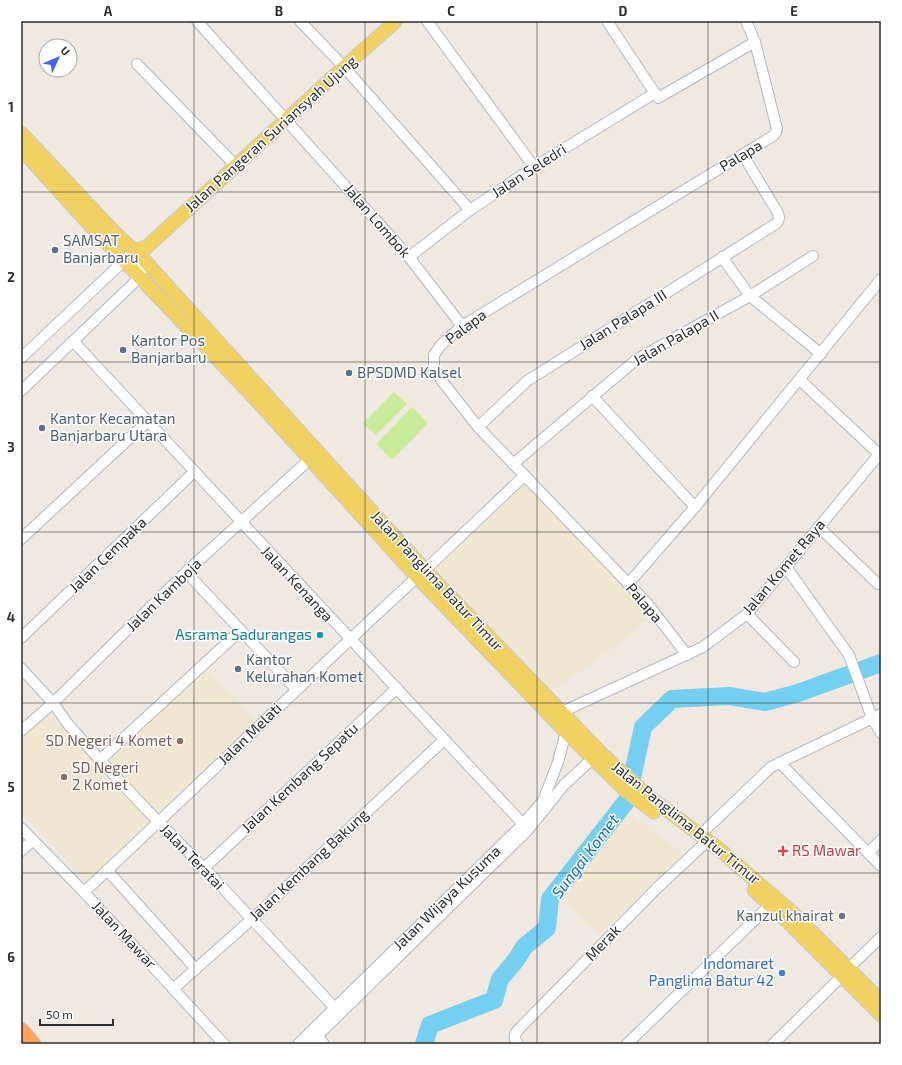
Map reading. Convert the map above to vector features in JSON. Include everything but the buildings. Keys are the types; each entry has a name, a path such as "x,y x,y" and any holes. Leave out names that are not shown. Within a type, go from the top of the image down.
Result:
{"highway":[{"path":"21,1030 33,1044"}],"main road":[{"name":"Jalan Pangeran Suriansyah Ujung","path":"137,255 396,21"},
{"name":"Jalan Panglima Batur Timur","path":"21,133 93,219"},
{"name":"Jalan Panglima Batur Timur","path":"21,149 93,219 137,255 223,356 566,732 625,790 662,818 701,841 719,849 763,886 795,915 846,972 881,1015"},
{"name":"Jalan Panglima Batur Timur","path":"137,255 140,277 223,356"},
{"name":"Jalan Panglima Batur Timur","path":"251,387 309,460 335,480"},
{"name":"Jalan Panglima Batur Timur","path":"421,573 627,777 701,841 770,905 881,1001"}],"street":[{"name":"Jalan Lombok","path":"197,21 409,256 462,326"},
{"path":"300,21 344,67 470,210"},
{"path":"426,21 534,167"},
{"path":"607,21 656,95"},
{"path":"746,21 755,42"},
{"name":"Jalan Seledri","path":"409,256 470,210 534,167 656,95 755,42"},
{"name":"Palapa","path":"687,655 647,603 478,427 442,381 434,368 434,355 440,346 462,326 773,136 777,129 755,42"},
{"path":"137,64 236,166"},
{"name":"Jalan Palapa III","path":"478,427 527,381 777,223 779,218 778,214 742,155"},
{"path":"21,390 140,277 137,255"},
{"path":"21,358 137,255"},
{"name":"Jalan Palapa II","path":"513,464 637,359 750,296 813,256"},
{"path":"722,257 750,296 821,354"},
{"path":"628,584 695,507 881,279"},
{"name":"Jalan Kenanga","path":"73,341 349,640 397,688 524,824"},
{"path":"800,380 880,453"},
{"path":"592,396 695,507"},
{"path":"21,539 147,422"},
{"name":"Jalan Komet Raya","path":"562,712 703,647 747,614 880,453"},
{"name":"Jalan Kamboja","path":"21,732 186,572 309,460"},
{"name":"Jalan Cempaka","path":"21,638 194,472"},
{"name":"Jalan Melati","path":"84,892 159,822 296,689 524,476"},
{"path":"818,527 878,584"},
{"path":"786,567 848,655 876,716 881,733"},
{"path":"186,572 296,689"},
{"path":"747,614 794,662"},
{"path":"100,760 241,630"},
{"name":"Jalan Teratai","path":"21,668 53,702 67,723 100,760 204,868 335,1008"},
{"name":"Jalan Kembang Sepatu","path":"204,868 397,688"},
{"path":"701,841 771,767 876,716"},
{"name":"Jalan Wijaya Kusuma","path":"309,1044 524,824 543,801 556,770 566,732"},
{"name":"Jalan Kembang Bakung","path":"173,989 252,919 444,740"},
{"name":"Jalan Wijaya Kusuma","path":"298,1044 528,830 564,785 593,758"},
{"path":"780,763 881,866"},
{"name":"Jalan Mawar","path":"22,830 84,892 224,1044"},
{"path":"21,851 33,840"},
{"path":"868,853 881,840"},
{"name":"Merak","path":"518,1044 514,1038 518,1030 701,841"},
{"path":"107,870 196,969"},
{"path":"627,1044 770,905"},
{"path":"773,1044 881,937"},
{"path":"317,1036 324,1044"}],"shaded area":[{"path":"525,479 651,616 621,643 552,690 433,565"},
{"name":"SD Negeri 4 Komet","path":"204,667 255,721 155,815 104,761"},
{"name":"SD Negeri 2 Komet","path":"49,714 151,822 87,882 21,812 21,741"},
{"path":"612,802 682,853 599,935 566,902"}],"green space":[{"path":"394,392 407,404 376,435 363,423"},
{"path":"412,407 428,423 392,460 376,444"}],"waterway":[{"name":"Sungai Komet","path":"632,778 643,727 672,699 729,696 765,702 798,693 881,663"},
{"name":"Sungai Komet","path":"424,1044 430,1025 494,1000 500,979 516,960 524,947 547,928 550,899 628,799"}],"place":[{"name":"SAMSAT Banjarbaru","path":"55,250"},
{"name":"Kantor Pos Banjarbaru","path":"123,350"},
{"name":"BPSDMD Kalsel","path":"349,373"},
{"name":"Kantor Kecamatan Banjarbaru Utara","path":"42,428"},
{"name":"Asrama Sadurangas","path":"320,635"},
{"name":"Kantor Kelurahan Komet","path":"238,669"},
{"name":"SD Negeri 4 Komet","path":"180,741"},
{"name":"SD Negeri 2 Komet","path":"64,777"},
{"name":"RS Mawar","path":"783,851"},
{"name":"Kanzul khairat","path":"842,916"},
{"name":"Indomaret Panglima Batur 42","path":"782,973"}]}
